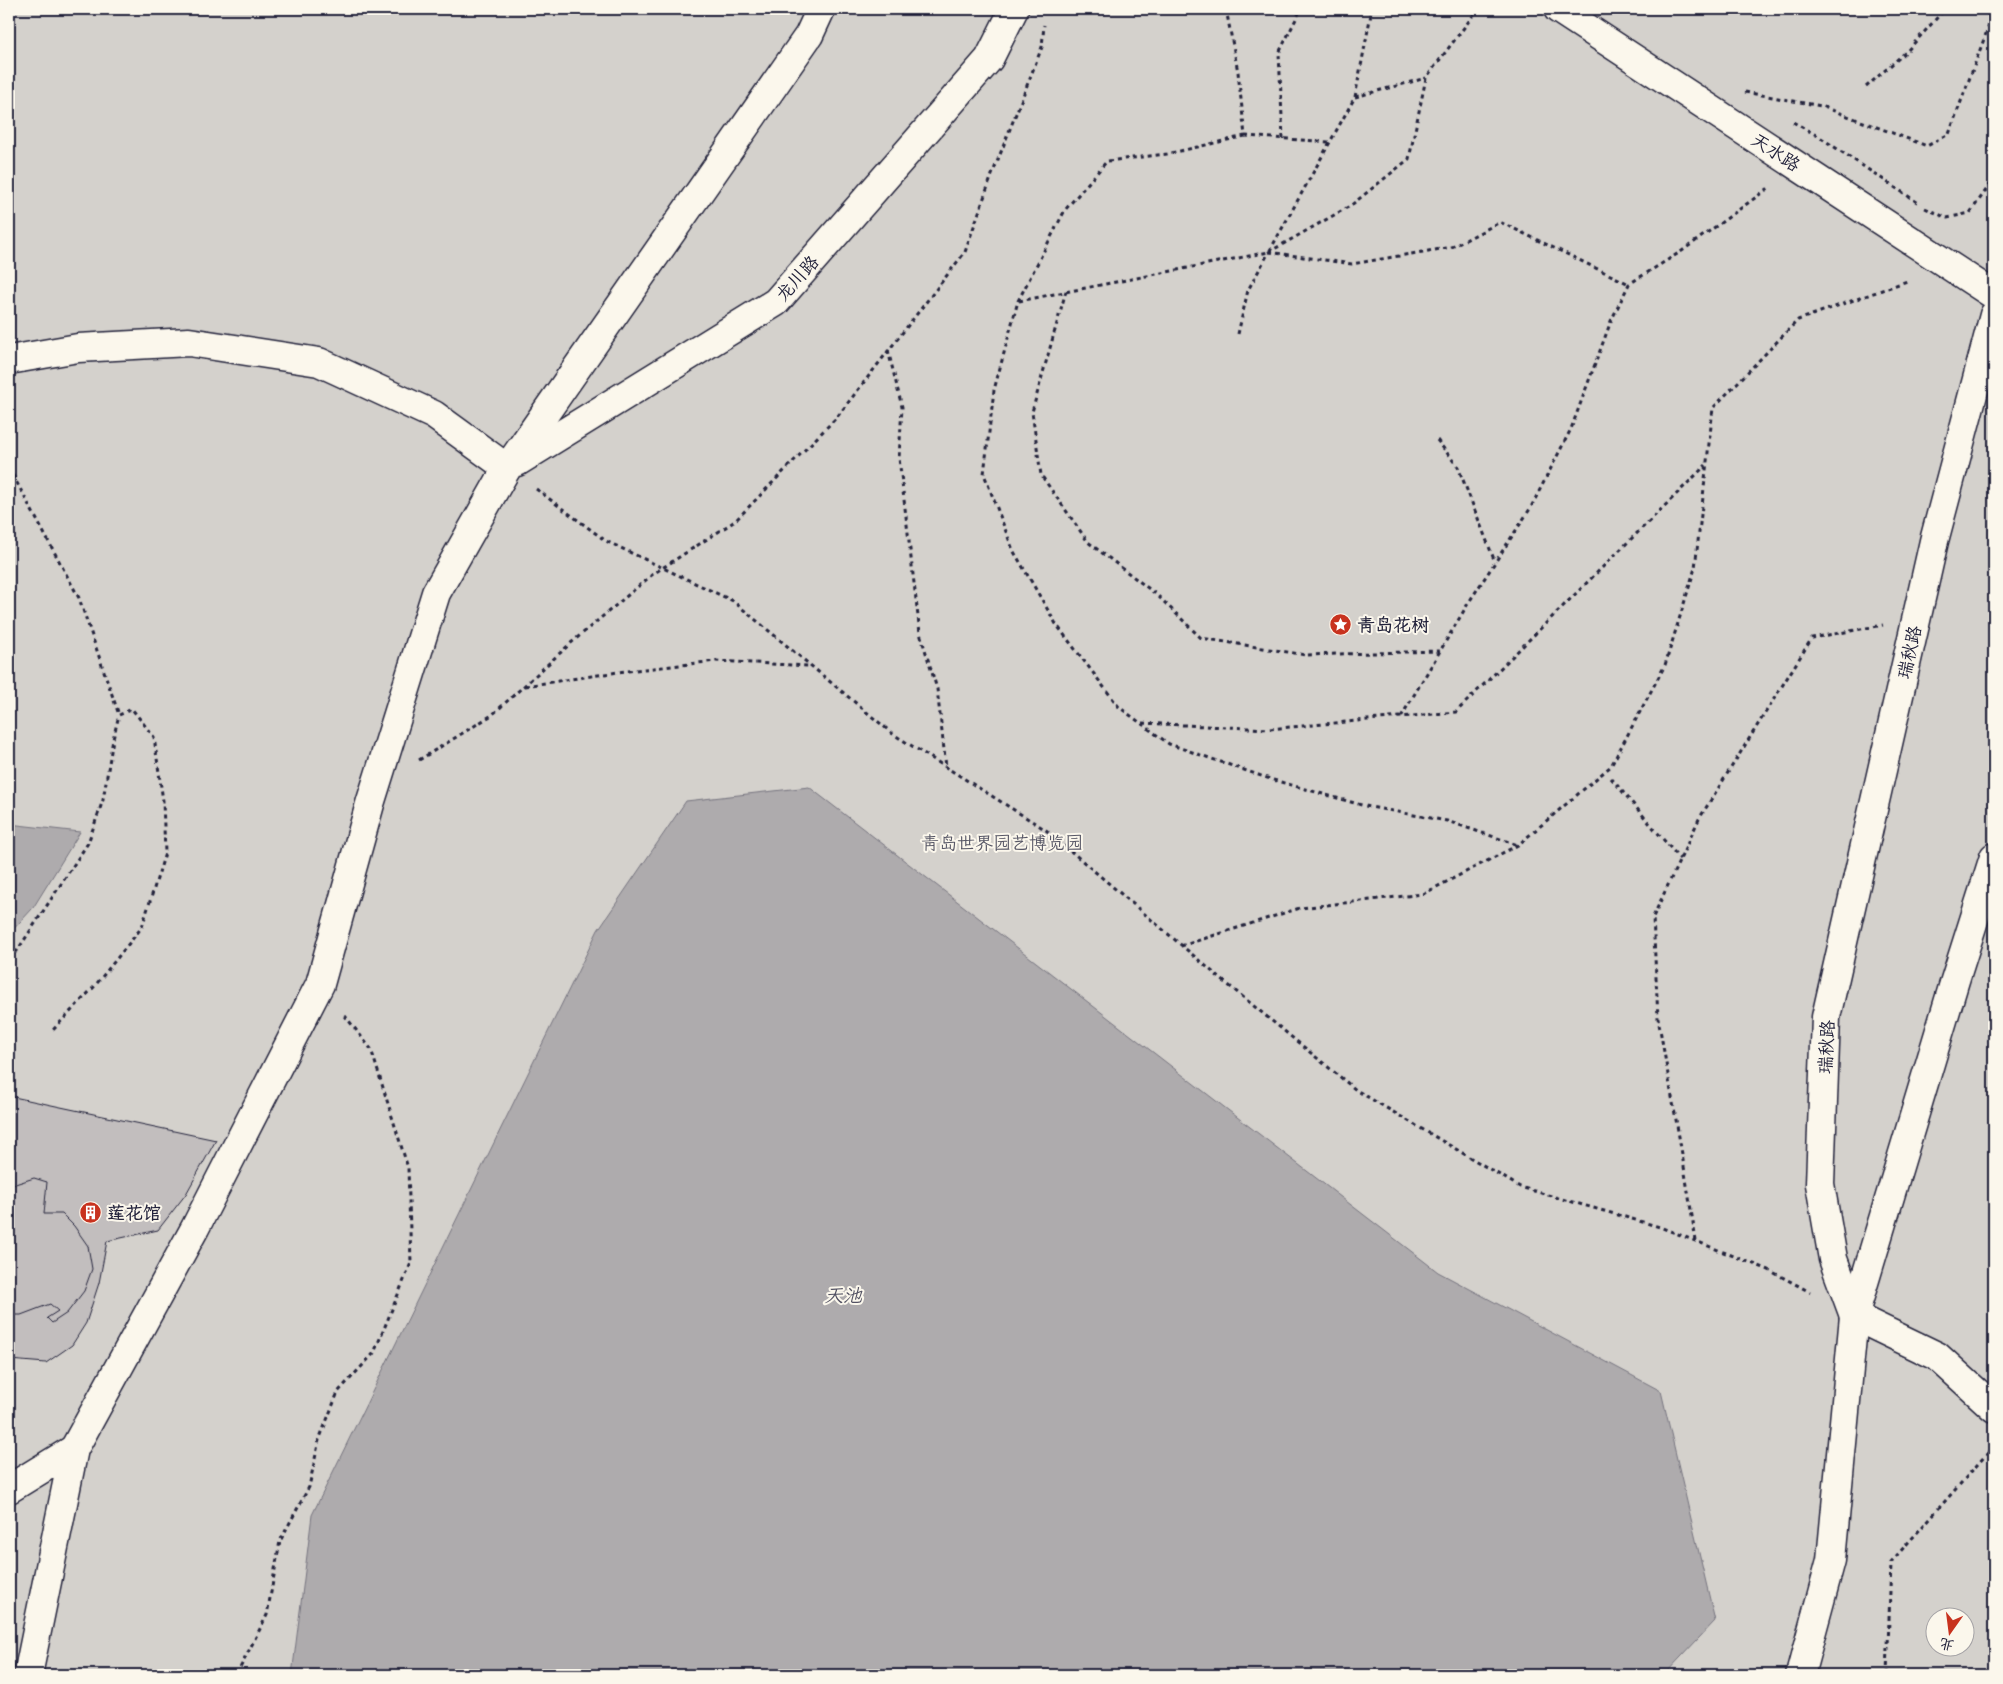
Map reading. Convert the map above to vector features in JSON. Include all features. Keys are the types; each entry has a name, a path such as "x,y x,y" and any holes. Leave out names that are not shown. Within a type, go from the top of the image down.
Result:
{"street":[{"path":"28,1675 74,1449 195,1228 320,984 370,804 436,592 507,468 808,35 821,9"},
{"name":"龙川路","path":"507,468 776,302 989,59 1014,9"},
{"name":"天水路","path":"1558,9 1994,294"},
{"name":"瑞秋路","path":"1854,1316 1833,1259 1820,1184 1826,1017 1934,542 1994,315"},
{"path":"9,360 78,348 189,342 318,362 434,415 507,468"},
{"path":"1800,1675 1831,1560 1854,1316 1955,980 1994,858"},
{"path":"1854,1316 1937,1356 1994,1408"},
{"path":"9,1489 74,1449"}],"path":[{"path":"1226,9 1238,72 1245,136"},
{"path":"1283,139 1279,53 1301,9"},
{"path":"1238,334 1248,290 1355,97 1372,9"},
{"path":"1018,301 1269,252 1350,206 1409,159 1426,78 1478,9"},
{"path":"1866,87 1907,50 1945,9"},
{"path":"1755,100 1739,90 1821,106 1927,146 1949,134 1994,12"},
{"path":"417,761 492,715 571,643 653,574 735,521 838,417 965,252 992,175 1042,47 1044,23"},
{"path":"1355,97 1426,78"},
{"path":"1786,118 1818,136 1926,209 1947,218 1970,213 1991,183 1994,166"},
{"path":"1330,142 1245,136 1168,154 1107,161 1065,210 1018,301 994,390 984,474 1013,550 1056,624 1119,707 1169,744 1270,779 1365,806 1447,821 1518,845"},
{"path":"1401,717 1440,651 1530,509 1571,428 1612,321 1630,284 1682,251 1798,166"},
{"path":"1269,252 1352,264 1452,247 1500,222 1630,284"},
{"path":"1181,946 1300,908 1423,894 1518,845 1611,766 1665,665 1695,568 1713,408 1798,320 1950,265"},
{"path":"1066,291 1032,412 1041,475 1088,542 1157,595 1201,638 1306,655 1440,651"},
{"path":"888,350 902,407 899,458 920,633 937,689 946,768"},
{"path":"1437,440 1458,467 1495,563"},
{"path":"1142,723 1269,729 1456,712 1707,464"},
{"path":"9,468 79,598 119,715 103,800 88,843 18,950 9,958"},
{"path":"507,468 606,541 733,601 892,734 1046,830 1181,946 1356,1090 1520,1187 1660,1228 1696,1241 1769,1270 1812,1293"},
{"path":"1696,1241 1658,1018 1653,917 1699,819 1812,638 1916,618"},
{"path":"524,686 618,672 716,661 810,666"},
{"path":"52,1031 94,987 142,926 164,853 163,801 154,737 132,709 119,715"},
{"path":"1611,778 1680,859"},
{"path":"240,1675 239,1670 267,1615 280,1541 309,1488 319,1440 338,1392 374,1353 411,1262 408,1168 371,1049 320,984"},
{"path":"1887,1675 1891,1562 1994,1446"}],"green space":[{"name":"青岛世界园艺博览园","path":"9,9 1994,9 1994,1675 9,1675"}],"water":[{"name":"天池","path":"809,787 1438,1272 1661,1391 1715,1621 1664,1675 292,1675 312,1515 598,930 686,801"},
{"path":"9,824 80,832 33,908 9,934"}],"building":[{"name":"莲花馆","path":"9,1096 216,1140 186,1194 158,1230 107,1241 99,1283 86,1323 72,1345 46,1363 9,1360"},
{"path":"34,1178 47,1182 44,1214 62,1214 74,1226 88,1246 92,1269 84,1291 67,1313 52,1323 47,1318 58,1311 50,1304 21,1315 9,1315 9,1186"}],"place":[{"name":"青岛花树","path":"1341,624"},
{"name":"莲花馆","path":"91,1212"}]}
